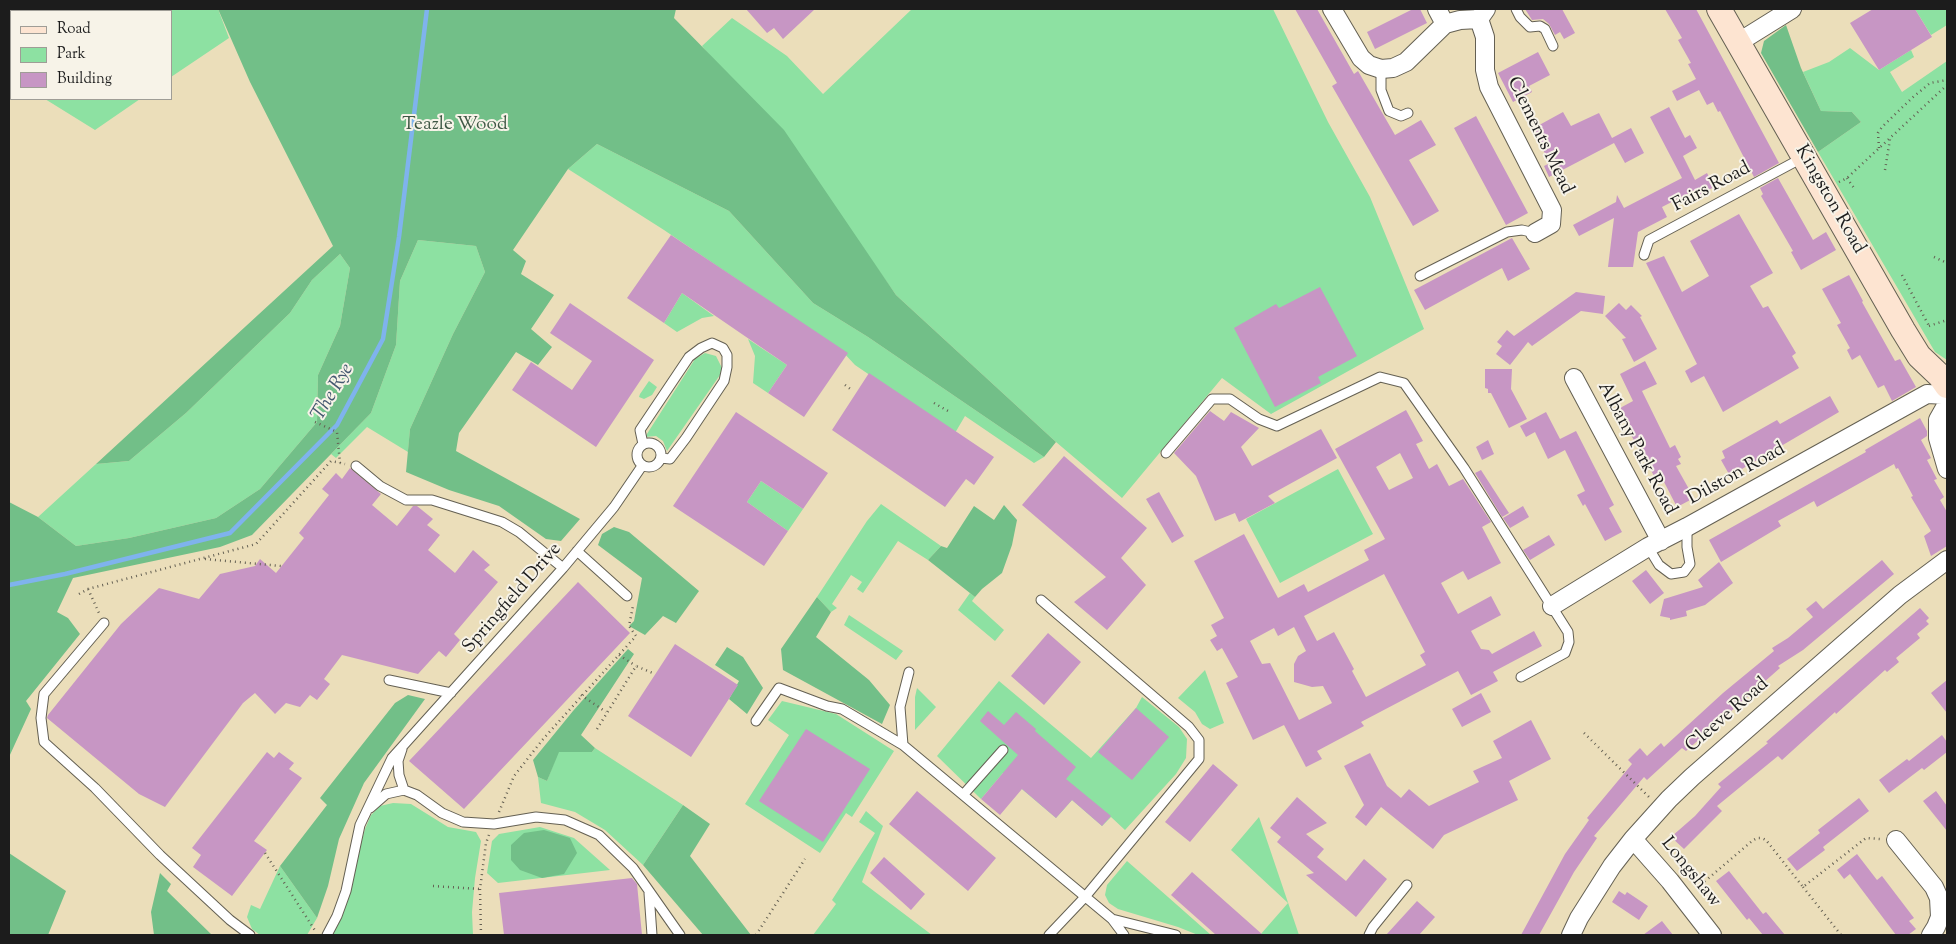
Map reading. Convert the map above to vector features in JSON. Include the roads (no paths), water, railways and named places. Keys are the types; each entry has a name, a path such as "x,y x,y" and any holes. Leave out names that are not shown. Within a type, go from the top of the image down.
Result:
{"main road":[{"name":"Kingston Road","path":"1719,9 1907,337 1919,356 1940,376 1947,386"}],"street":[{"path":"1332,9 1362,58 1369,66 1382,69"},
{"path":"1739,42 1792,9"},
{"name":"Clements Mead","path":"1382,69 1393,68 1406,62 1441,16 1460,20 1483,14 1485,70 1488,87 1552,210 1551,224 1535,233"},
{"name":"Albany Park Road","path":"1574,378 1654,544"},
{"name":"Dilston Road","path":"1552,606 1654,544 1687,528 1927,394 1947,395"},
{"path":"1947,404 1938,420 1938,438 1947,469"},
{"name":"Cleeve Road","path":"1571,935 1595,892 1633,839 1692,777 1893,602 1947,560"},
{"name":"Longshaw","path":"1633,839 1712,935"},
{"path":"1896,840 1934,887 1938,898 1940,917 1931,935"}],"lane":[{"path":"1516,9 1520,17 1530,27 1540,26 1545,30 1553,46"},
{"path":"1382,69 1382,90 1389,111 1401,116 1408,113"},
{"name":"Fairs Road","path":"1644,255 1649,240 1804,157"},
{"path":"1420,276 1507,232 1522,230 1535,233"},
{"path":"643,444 640,430 690,357 701,348 712,343 723,348 727,355 724,381 670,459 661,458"},
{"path":"1166,453 1212,398 1230,399 1259,419 1278,426 1380,377 1404,383 1464,468 1568,632 1569,642 1565,652 1521,677"},
{"path":"652,443 661,452 661,458 657,465 652,468 642,466 637,459 636,454 643,444 652,443"},
{"path":"356,466 380,486 406,500 432,500 502,522 519,532 563,568"},
{"name":"Springfield Drive","path":"327,935 337,916 346,891 360,826 388,764 563,568 614,507 642,466"},
{"path":"1654,544 1659,565 1671,574 1684,572 1690,564 1687,547 1687,528"},
{"path":"577,551 627,596"},
{"path":"1041,600 1189,727 1199,740 1200,758 1086,897 1049,935"},
{"path":"104,623 44,694 41,718 44,742 95,788 160,856 230,920 250,935"},
{"path":"903,745 900,707 909,672"},
{"path":"389,680 451,693"},
{"path":"756,721 778,688 828,706 842,709 903,745 1112,919 1124,935"},
{"path":"402,748 398,761 399,775 404,790 417,795 442,813 463,822 494,824 536,817 565,820 599,835 633,868 680,935"},
{"path":"963,795 1004,750"},
{"name":"Springfield Drive","path":"364,815 376,801 386,794 404,790"},
{"path":"1369,935 1373,927 1408,885"},
{"path":"649,892 652,935"},
{"path":"1112,919 1171,934"}],"waterway":[{"name":"The Rye","path":"9,585 65,574 230,533 337,425 383,339 399,237 427,9"}],"park label":[{"name":"Teazle Wood","path":"455,126"}]}
